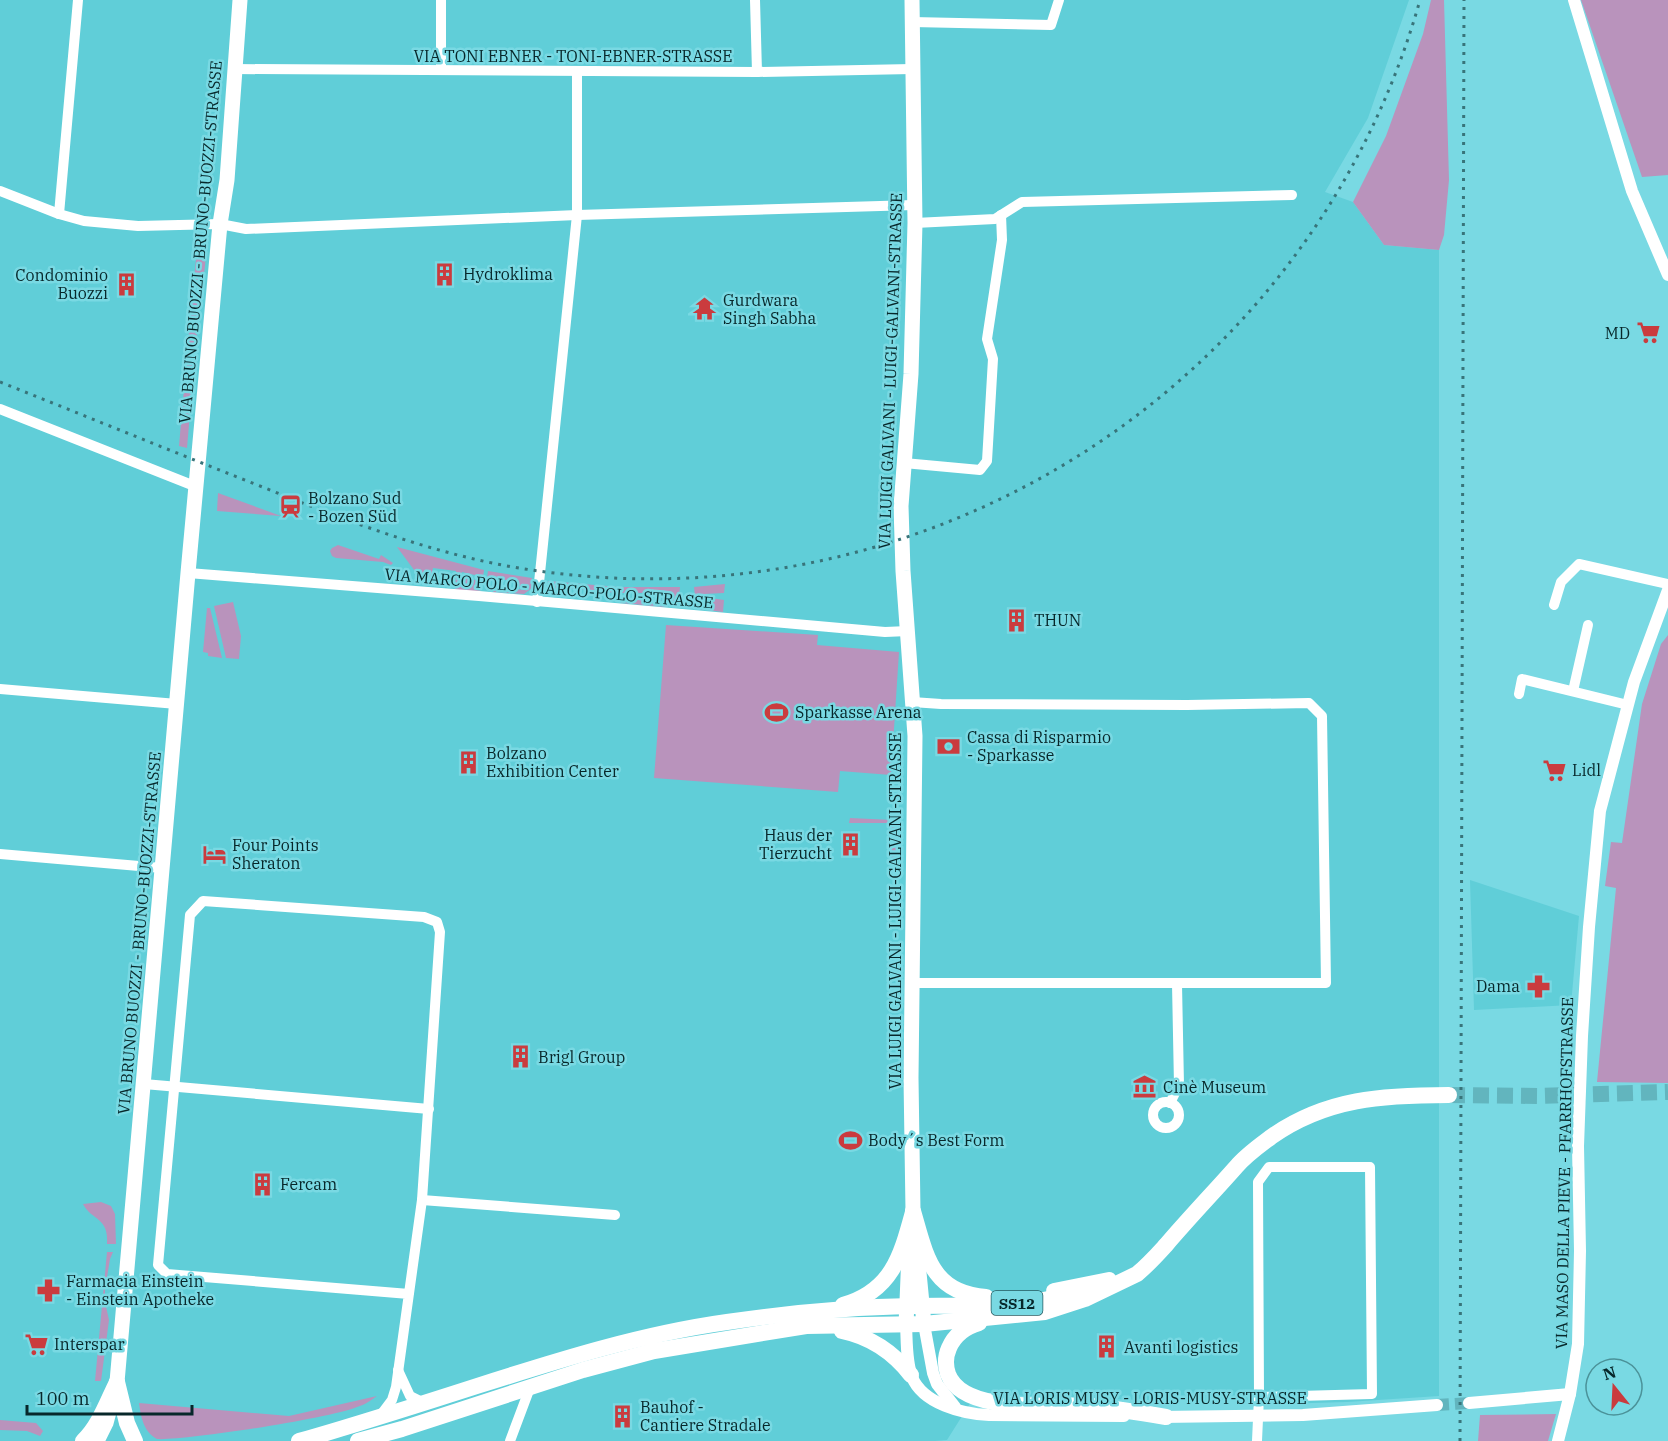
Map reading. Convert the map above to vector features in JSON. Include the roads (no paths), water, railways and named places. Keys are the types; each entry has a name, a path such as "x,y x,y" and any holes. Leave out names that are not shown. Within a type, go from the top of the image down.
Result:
{"main road":[{"name":"VIA BRUNO BUOZZI - BRUNO-BUOZZI-STRASSE","path":"97,1441 106,1423 117,1382 188,573 220,224 227,180 240,0"},
{"name":"VIA LUIGI GALVANI - LUIGI-GALVANI-STRASSE","path":"912,0 915,223 911,374 901,506 915,771 912,1078 914,1306"},
{"name":"SS12","path":"1027,1315 1045,1312 1085,1299 1137,1274 1157,1258 1164,1247 1238,1164 1287,1126 1322,1109 1359,1100 1398,1095 1449,1095"},
{"path":"913,1211 933,1270 948,1285 965,1294 991,1297 1020,1296 1064,1290 1109,1280"},
{"path":"825,1310 850,1303 878,1287 896,1264 913,1211"},
{"name":"SS12","path":"914,1306 1038,1302 1080,1291 1109,1280 1131,1270 1164,1247"},
{"path":"299,1441 588,1351 651,1336 725,1322 825,1310 914,1306"},
{"path":"914,1306 924,1324"},
{"path":"906,1325 914,1306"},
{"path":"358,1441 402,1429 526,1387 654,1351 812,1326 906,1325 1027,1315"},
{"path":"1027,1315 970,1325 957,1334 945,1358 947,1370 955,1387 966,1394 988,1401 1092,1406 1166,1417"},
{"path":"812,1326 853,1333 873,1341 897,1360 911,1375"},
{"name":"VIA BRUNO BUOZZI - BRUNO-BUOZZI-STRASSE","path":"117,1382 126,1441"},
{"path":"83,1441 98,1421 117,1382"},
{"path":"117,1382 127,1423 135,1441"}],"street":[{"path":"59,214 78,0"},
{"path":"441,0 441,70"},
{"path":"756,0 757,72"},
{"path":"912,21 1051,25 1059,0"},
{"path":"1575,0 1632,191 1668,275"},
{"name":"VIA TONI EBNER - TONI-EBNER-STRASSE","path":"234,69 757,72 912,69"},
{"path":"537,602 578,215 577,71"},
{"path":"0,191 59,214 84,221 138,226 220,224 246,229 578,215 915,205"},
{"path":"915,223 995,219 1022,202 1292,195"},
{"path":"904,463 980,470 987,461 993,359 987,339 1002,240 1001,215"},
{"path":"0,409 197,487"},
{"path":"1554,605 1561,582 1579,564 1668,584"},
{"name":"VIA MARCO POLO - MARCO-POLO-STRASSE","path":"188,573 885,632 908,631"},
{"name":"VIA MASO DELLA PIEVE - PFARRHOFSTRASSE","path":"1558,1441 1570,1394 1578,1344 1580,1304 1578,1146 1582,1036 1600,811 1634,682 1668,590"},
{"path":"1573,691 1588,625"},
{"path":"1519,694 1522,679 1628,705"},
{"path":"0,689 177,704"},
{"path":"912,702 1164,705 1309,703 1323,716 1326,983 914,983"},
{"path":"0,854 162,868"},
{"path":"378,1418 392,1400 398,1370 422,1200 440,932 437,922 424,917 203,901 190,915 158,1265 167,1274 408,1294"},
{"path":"1170,1103 1179,1085 1177,984"},
{"path":"144,1084 429,1109"},
{"path":"1257,1441 1259,1397 1258,1182 1269,1167 1370,1167 1372,1394 1259,1397"},
{"path":"422,1200 615,1215"},
{"path":"924,1324 935,1379 957,1410"},
{"path":"906,1325 911,1375"},
{"path":"398,1370 410,1396 425,1403"},
{"name":"VIA LORIS MUSY - LORIS-MUSY-STRASSE","path":"911,1375 921,1391 938,1402 971,1414 1258,1416 1350,1413 1437,1405"},
{"path":"510,1441 528,1393 526,1387"},
{"path":"1469,1403 1570,1394"}],"tunnel":[{"path":"1449,1095 1537,1096 1668,1092"},
{"path":"1437,1405 1469,1403"}],"railway":[{"path":"0,382 323,511 411,542 471,558 502,565 653,579 801,565 941,525 1071,460 1187,374 1286,267 1365,142 1420,0"},
{"path":"1460,1441 1464,0"}],"place":[{"name":"Hydroklima","path":"445,274"},
{"name":"Condominio Buozzi","path":"126,284"},
{"name":"Gurdwara Singh Sabha","path":"705,309"},
{"name":"MD","path":"1648,333"},
{"name":"Bolzano Sud - Bozen Süd","path":"290,507"},
{"name":"THUN","path":"1016,620"},
{"name":"Sparkasse Arena","path":"777,712"},
{"name":"Cassa di Risparmio - Sparkasse","path":"949,746"},
{"name":"Bolzano Exhibition Center","path":"468,762"},
{"name":"Lidl","path":"1554,770"},
{"name":"Haus der Tierzucht","path":"850,844"},
{"name":"Four Points Sheraton","path":"214,854"},
{"name":"Dama","path":"1538,986"},
{"name":"Brigl Group","path":"520,1057"},
{"name":"Cinè Museum","path":"1145,1087"},
{"name":"Body´s Best Form","path":"850,1140"},
{"name":"Fercam","path":"262,1184"},
{"name":"Farmacia Einstein - Einstein Apotheke","path":"48,1290"},
{"name":"Interspar","path":"36,1344"},
{"name":"Avanti logistics","path":"1106,1347"},
{"name":"Bauhof - Cantiere Stradale","path":"622,1416"}]}
